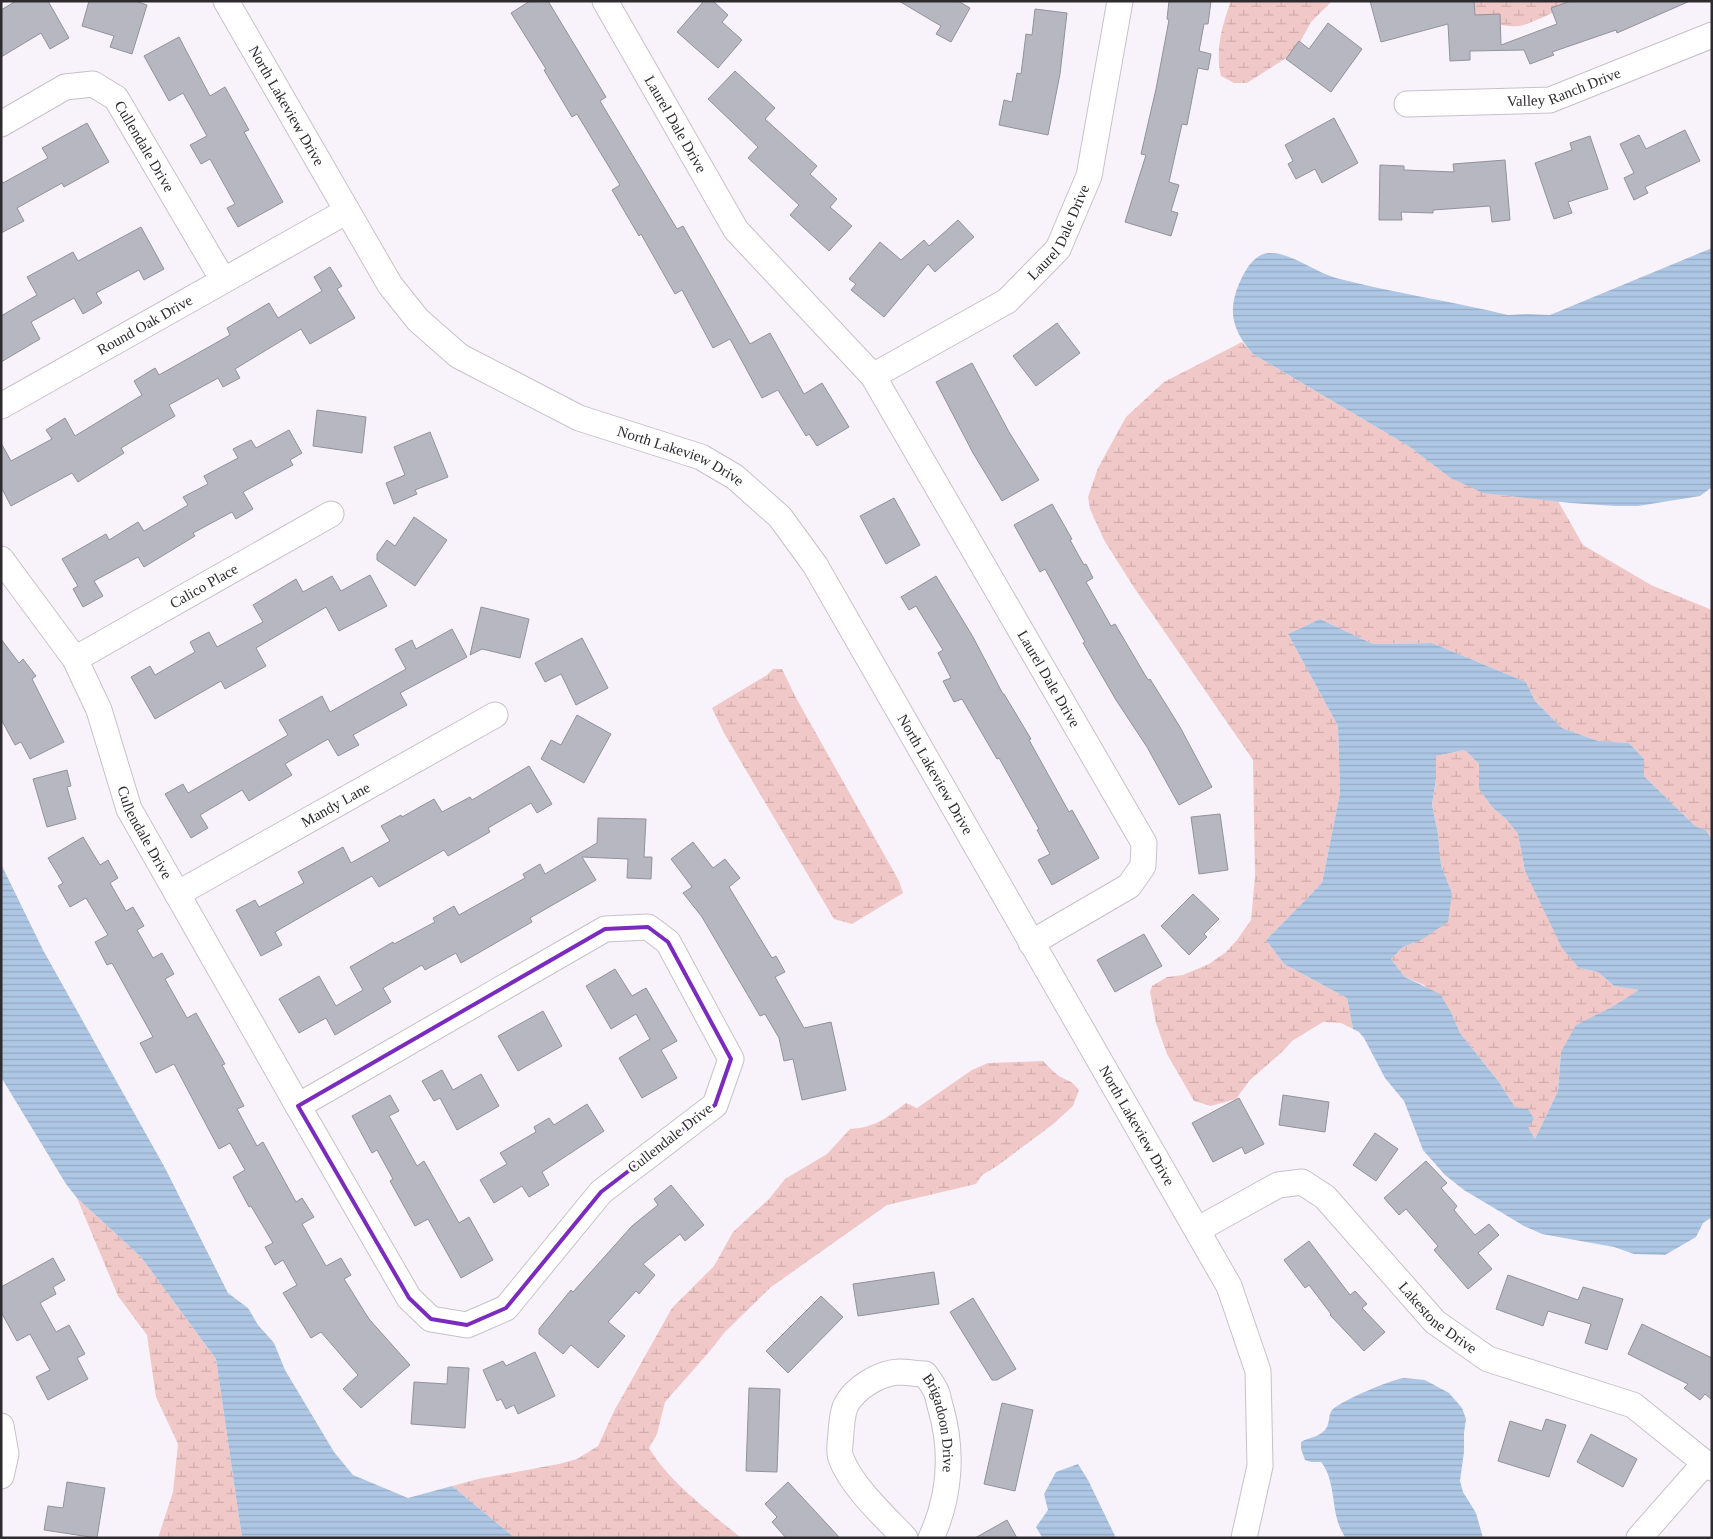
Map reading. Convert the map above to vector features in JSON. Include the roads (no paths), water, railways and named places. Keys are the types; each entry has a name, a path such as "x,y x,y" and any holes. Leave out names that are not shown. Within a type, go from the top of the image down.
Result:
{"street":[{"name":"North Lakeview Drive","path":"226,1 390,284 418,320 459,356 579,418 701,457 735,477 780,517 815,566 1229,1286 1258,1371 1260,1466 1244,1538"},
{"name":"Laurel Dale Drive","path":"605,1 736,230 873,376 1144,844 1143,866 1129,886 1032,943"},
{"name":"Laurel Dale Drive","path":"873,376 1008,301 1058,249 1089,176 1120,1"},
{"name":"Valley Ranch Drive","path":"1406,104 1550,100 1712,35"},
{"name":"Cullendale Drive","path":"1,124 65,87 92,84 116,98 223,280"},
{"name":"Round Oak Drive","path":"1,406 347,211"},
{"name":"Calico Place","path":"75,659 331,514"},
{"name":"Cullendale Drive","path":"1,559 75,659 99,710 130,809 177,894 298,1106 409,1298 431,1319 467,1325 506,1308 601,1192 715,1105 731,1059 668,942 648,927 605,929 298,1106"},
{"name":"Mandy Lane","path":"177,894 495,715"},
{"name":"Lakestone Drive","path":"1198,1230 1278,1185 1302,1182 1325,1197 1435,1322 1488,1360 1632,1405 1708,1465 1639,1538"},
{"name":"Brigadoon Drive","path":"905,1538 874,1506 852,1478 840,1457 845,1406 853,1395 866,1385 879,1377 898,1372 925,1374 936,1390 946,1428 949,1465 946,1492 931,1538"},
{"path":"1,1426 6,1454 1,1476"}],"water":[{"path":"1712,248 1712,487 1700,496 1638,506 1571,503 1483,493 1449,477 1410,447 1253,354 1238,333 1233,318 1236,292 1244,274 1252,262 1263,254 1269,253 1294,259 1336,278 1379,288 1508,315 1550,315"},
{"path":"1320,619 1373,644 1432,643 1526,682 1535,701 1562,728 1598,741 1629,743 1644,759 1644,776 1695,826 1706,830 1712,840 1712,1217 1703,1223 1696,1237 1665,1255 1634,1254 1614,1247 1542,1234 1524,1226 1464,1190 1445,1175 1423,1150 1404,1101 1385,1078 1364,1038 1353,1029 1347,998 1284,964 1266,940 1322,883 1340,793 1338,726 1288,634","holes":["1465,750 1479,764 1479,789 1493,808 1506,819 1518,834 1525,871 1562,948 1579,968 1598,972 1614,986 1639,990 1610,1008 1576,1025 1561,1052 1558,1091 1535,1139 1528,1127 1534,1119 1528,1109 1515,1107 1499,1082 1460,1033 1452,1014 1440,994 1405,977 1391,959 1403,947 1421,940 1448,922 1452,893 1441,865 1438,834 1432,805 1436,779 1436,756"]},
{"path":"1,864 43,950 165,1168 228,1293 248,1308 258,1325 274,1343 285,1370 334,1452 353,1475 408,1498 452,1486 515,1538 242,1538 216,1359 141,1257 77,1198 66,1184 1,1077"},
{"path":"1404,1378 1425,1380 1449,1393 1462,1408 1466,1419 1460,1481 1463,1492 1476,1513 1483,1538 1346,1538 1337,1520 1332,1489 1326,1470 1321,1462 1305,1460 1301,1449 1301,1442 1319,1435 1325,1430 1333,1409 1367,1391 1388,1382"},
{"path":"1078,1464 1088,1480 1116,1538 1042,1537 1036,1527 1048,1510 1044,1494 1056,1472"}]}
